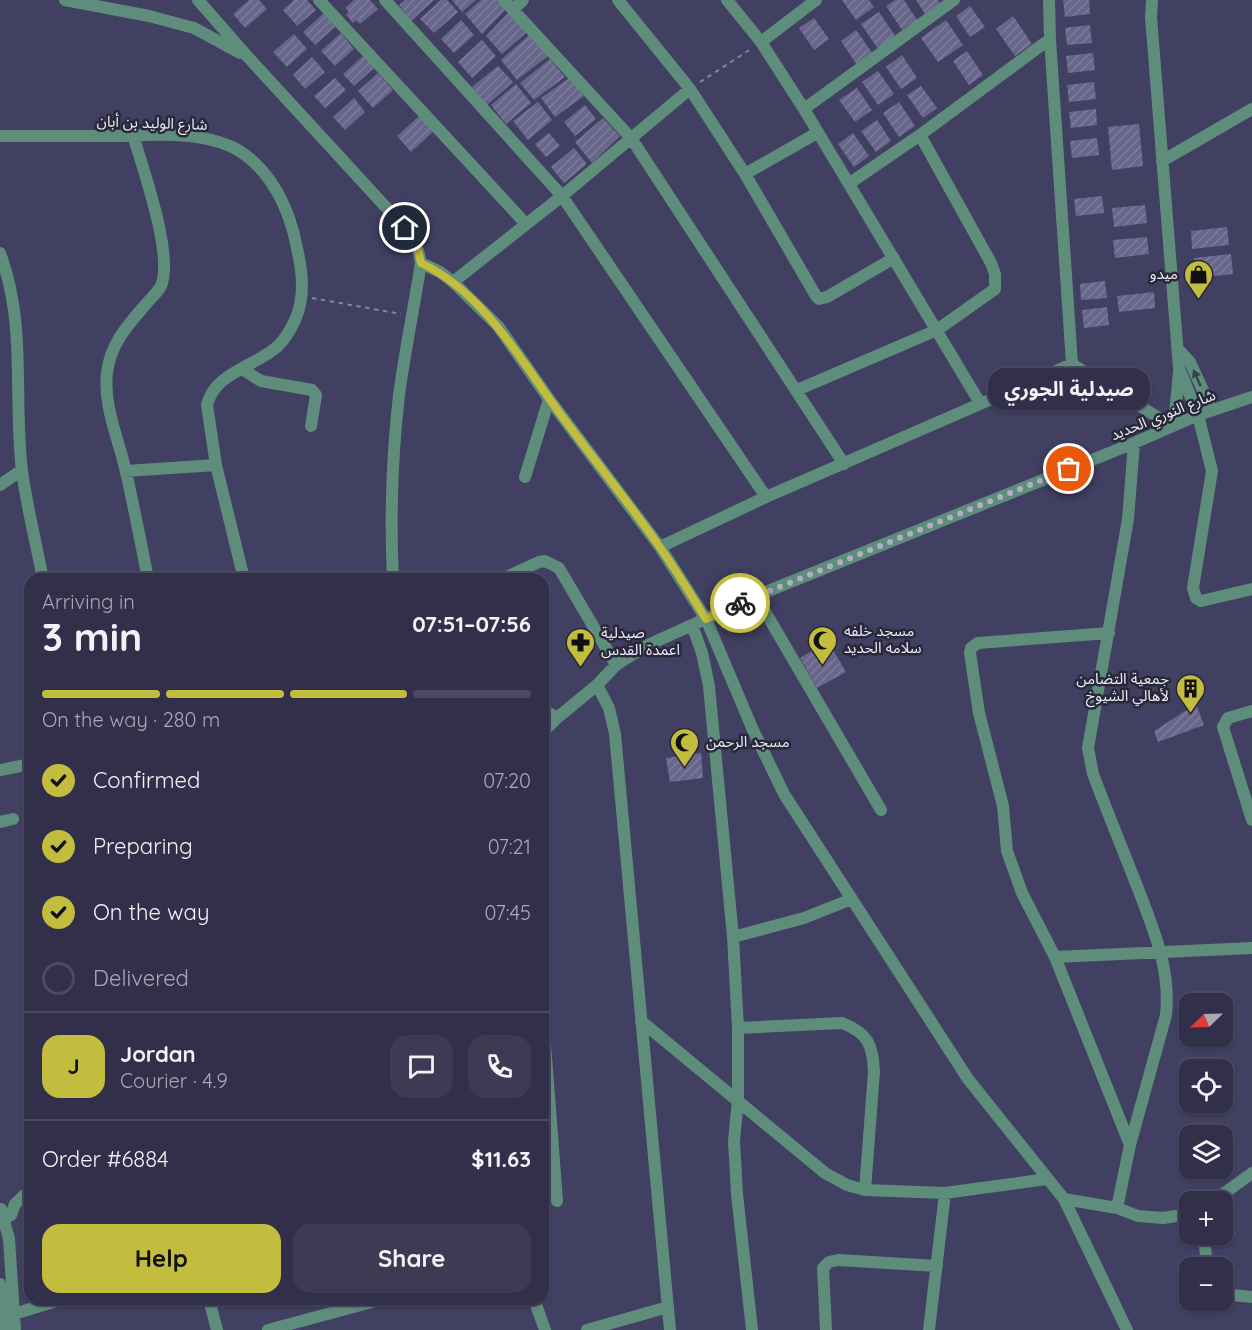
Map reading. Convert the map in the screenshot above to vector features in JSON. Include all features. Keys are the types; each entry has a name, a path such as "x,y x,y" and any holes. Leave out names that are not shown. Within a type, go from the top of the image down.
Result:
{"street":[{"path":"65,0 149,16 194,28 247,56"},
{"path":"198,0 405,228 418,250 421,263 400,393 394,446 391,536 393,573"},
{"path":"319,0 526,224"},
{"path":"385,0 562,196 765,497"},
{"path":"504,0 631,138 843,464"},
{"path":"513,10 522,0"},
{"path":"618,0 690,89 745,174 812,291 819,298 827,297 894,258"},
{"path":"727,0 761,42 804,109 980,403"},
{"path":"761,42 816,0"},
{"path":"804,109 954,0"},
{"path":"1049,0 1072,364"},
{"path":"1072,364 1173,425 1179,368 1151,17 1152,0"},
{"path":"850,183 920,135 1050,39"},
{"path":"453,282 562,196 690,89"},
{"path":"1162,161 1252,109"},
{"path":"745,174 817,133"},
{"path":"133,135 153,206 165,271 160,287 121,334 110,356 106,375 107,393 147,573"},
{"path":"796,390 937,330 995,289 996,280 992,262 920,135"},
{"name":"شارع الوليد بن أبان","path":"0,136 203,137 232,147 250,159 280,195 287,210 301,270 302,296 297,316 279,345 220,382 209,398 207,414 216,465 243,573"},
{"path":"0,253 11,287 16,313 22,470 42,573"},
{"path":"421,263 440,272 453,282 498,326 549,399 660,547 706,619 753,730 784,794 968,1079 1064,1199 1127,1330"},
{"path":"1178,349 1190,362 1212,410"},
{"path":"660,547 765,497 1072,364"},
{"path":"1179,368 1198,415 1212,471 1193,588 1194,594 1201,601 1206,601 1252,589"},
{"path":"242,369 261,381 312,390 316,395 311,426"},
{"name":"شارع النوري الحديد","path":"549,726 597,685 616,665 648,645 756,596 1134,443 1173,425 1252,397"},
{"path":"525,477 549,399"},
{"path":"1117,1208 1130,1144 1166,1015 1167,987 1161,951 1088,756 1128,519 1134,443"},
{"path":"126,471 216,465"},
{"path":"0,485 22,470"},
{"path":"515,573 545,561 559,568 616,665"},
{"path":"756,596 881,810"},
{"path":"692,625 702,653 709,686 733,937 738,1028 738,1099 734,1141 737,1194 752,1330"},
{"path":"1109,633 978,643 971,648 970,653 980,713 1004,806 1007,851 1022,893 1055,957 1130,1144"},
{"path":"597,685 609,708 615,734 670,1330"},
{"path":"1252,711 1228,718 1223,727 1252,820"},
{"path":"549,713 557,718"},
{"path":"0,770 24,765"},
{"path":"0,822 13,819"},
{"path":"733,937 804,918 852,899"},
{"path":"1055,957 1252,948"},
{"path":"641,1021 825,1173 847,1185 865,1190 945,1193 1047,1179"},
{"path":"738,1028 842,1023 857,1029 865,1036 874,1057 865,1190"},
{"path":"549,1096 557,1201"},
{"path":"1227,1191 1252,1173"},
{"path":"929,1330 945,1193"},
{"path":"15,1330 9,1239 2,1214 11,1215 15,1204 24,1196"},
{"path":"1064,1199 1117,1208 1138,1216 1179,1216"},
{"path":"826,1330 823,1268 829,1262 838,1260 937,1266"},
{"path":"0,1284 3,1330"},
{"path":"1233,1295 1252,1297"},
{"path":"14,1314 43,1305"},
{"path":"211,1305 218,1330"},
{"path":"268,1330 361,1305"},
{"path":"536,1305 545,1330"},
{"path":"587,1330 668,1307"}],"path":[{"path":"690,89 761,42"},
{"path":"302,296 413,316"}],"building":[{"path":"249,0 259,0 267,9 245,28 233,14"},
{"path":"294,0 307,0 316,10 297,26 283,10"},
{"path":"354,0 370,0 378,9 360,24 356,20 353,23 346,15 349,12 345,8"},
{"path":"405,0 434,0 411,21 399,5"},
{"path":"441,0 447,0 458,12 434,33 420,19"},
{"path":"452,0 476,0 462,12"},
{"path":"481,0 499,0 507,8 482,34 465,14"},
{"path":"842,0 869,0 874,7 856,20"},
{"path":"895,0 904,0 917,20 902,30 886,6"},
{"path":"916,0 938,0 940,3 925,14"},
{"path":"1063,0 1089,0 1090,14 1065,17"},
{"path":"970,6 985,27 970,37 956,16"},
{"path":"509,12 527,32 502,54 486,36"},
{"path":"879,12 896,37 878,49 861,24"},
{"path":"324,13 336,26 315,45 303,32"},
{"path":"1013,16 1032,44 1015,56 996,29"},
{"path":"814,18 829,39 814,50 799,28"},
{"path":"461,20 474,35 454,53 441,39"},
{"path":"946,20 963,45 938,62 921,38"},
{"path":"1090,25 1092,43 1067,45 1065,28"},
{"path":"856,30 873,54 857,65 841,41"},
{"path":"341,33 354,49 335,66 321,51"},
{"path":"294,34 307,49 287,67 273,52"},
{"path":"530,34 548,56 517,80 501,60"},
{"path":"482,40 496,56 472,78 458,62"},
{"path":"967,51 983,75 969,85 953,61"},
{"path":"1093,53 1095,70 1068,73 1066,56"},
{"path":"902,55 917,78 901,89 886,67"},
{"path":"363,56 374,68 354,86 343,74"},
{"path":"312,57 325,72 305,89 293,75"},
{"path":"550,59 565,77 534,100 520,83"},
{"path":"498,66 513,82 487,105 472,87"},
{"path":"878,71 894,94 878,105 862,82"},
{"path":"378,73 393,90 373,108 358,91"},
{"path":"335,78 346,90 325,108 314,96"},
{"path":"569,78 584,96 555,117 541,98"},
{"path":"1094,82 1096,99 1069,102 1067,85"},
{"path":"516,84 531,103 506,124 491,105"},
{"path":"921,86 937,108 923,118 907,95"},
{"path":"857,88 872,110 855,122 839,100"},
{"path":"354,98 365,112 345,130 333,117"},
{"path":"538,102 552,120 528,140 513,121"},
{"path":"899,102 915,126 899,137 883,113"},
{"path":"585,105 596,119 575,136 564,122"},
{"path":"1096,109 1097,125 1071,128 1069,112"},
{"path":"420,115 434,131 411,152 397,136"},
{"path":"603,118 620,136 592,163 575,142"},
{"path":"877,120 891,141 876,152 861,131"},
{"path":"1139,124 1143,166 1112,170 1108,127"},
{"path":"549,133 560,146 546,157 535,144"},
{"path":"853,133 869,156 854,167 838,144"},
{"path":"1097,138 1099,155 1072,158 1070,141"},
{"path":"574,148 587,164 564,183 551,167"},
{"path":"1102,196 1104,213 1076,216 1074,199"},
{"path":"1145,205 1147,223 1114,227 1112,208"},
{"path":"1227,227 1229,245 1192,249 1191,231"},
{"path":"1147,237 1149,254 1115,258 1113,240"},
{"path":"1231,254 1233,274 1196,278 1194,258"},
{"path":"1105,281 1107,298 1081,300 1080,284"},
{"path":"1154,292 1155,308 1119,312 1117,296"},
{"path":"1107,307 1109,325 1084,328 1082,310"},
{"name":"مسجد خلفه سلامه الحديد","path":"828,641 846,672 817,688 800,658"},
{"name":"جمعية التضامن لأهالي الشيوخ","path":"1196,704 1204,725 1158,742 1154,731"},
{"name":"مسجد الرحمن","path":"701,753 703,778 670,782 666,758"}],"way so far":[{"path":"740,603 1069,469"}],"place":[{"name":"ميدو","path":"1199,300"},
{"name":"صيدلية الجوري","path":"1069,469"},
{"name":"مسجد خلفه سلامه الحديد","path":"823,666"},
{"name":"صيدلية اعمدة القدس","path":"580,668"},
{"name":"جمعية التضامن لأهالي الشيوخ","path":"1190,714"},
{"name":"مسجد الرحمن","path":"685,768"}],"route":[{"path":"405,228 418,250 421,263 440,272 453,282 498,326 549,399 660,547 706,619 740,603"}]}
